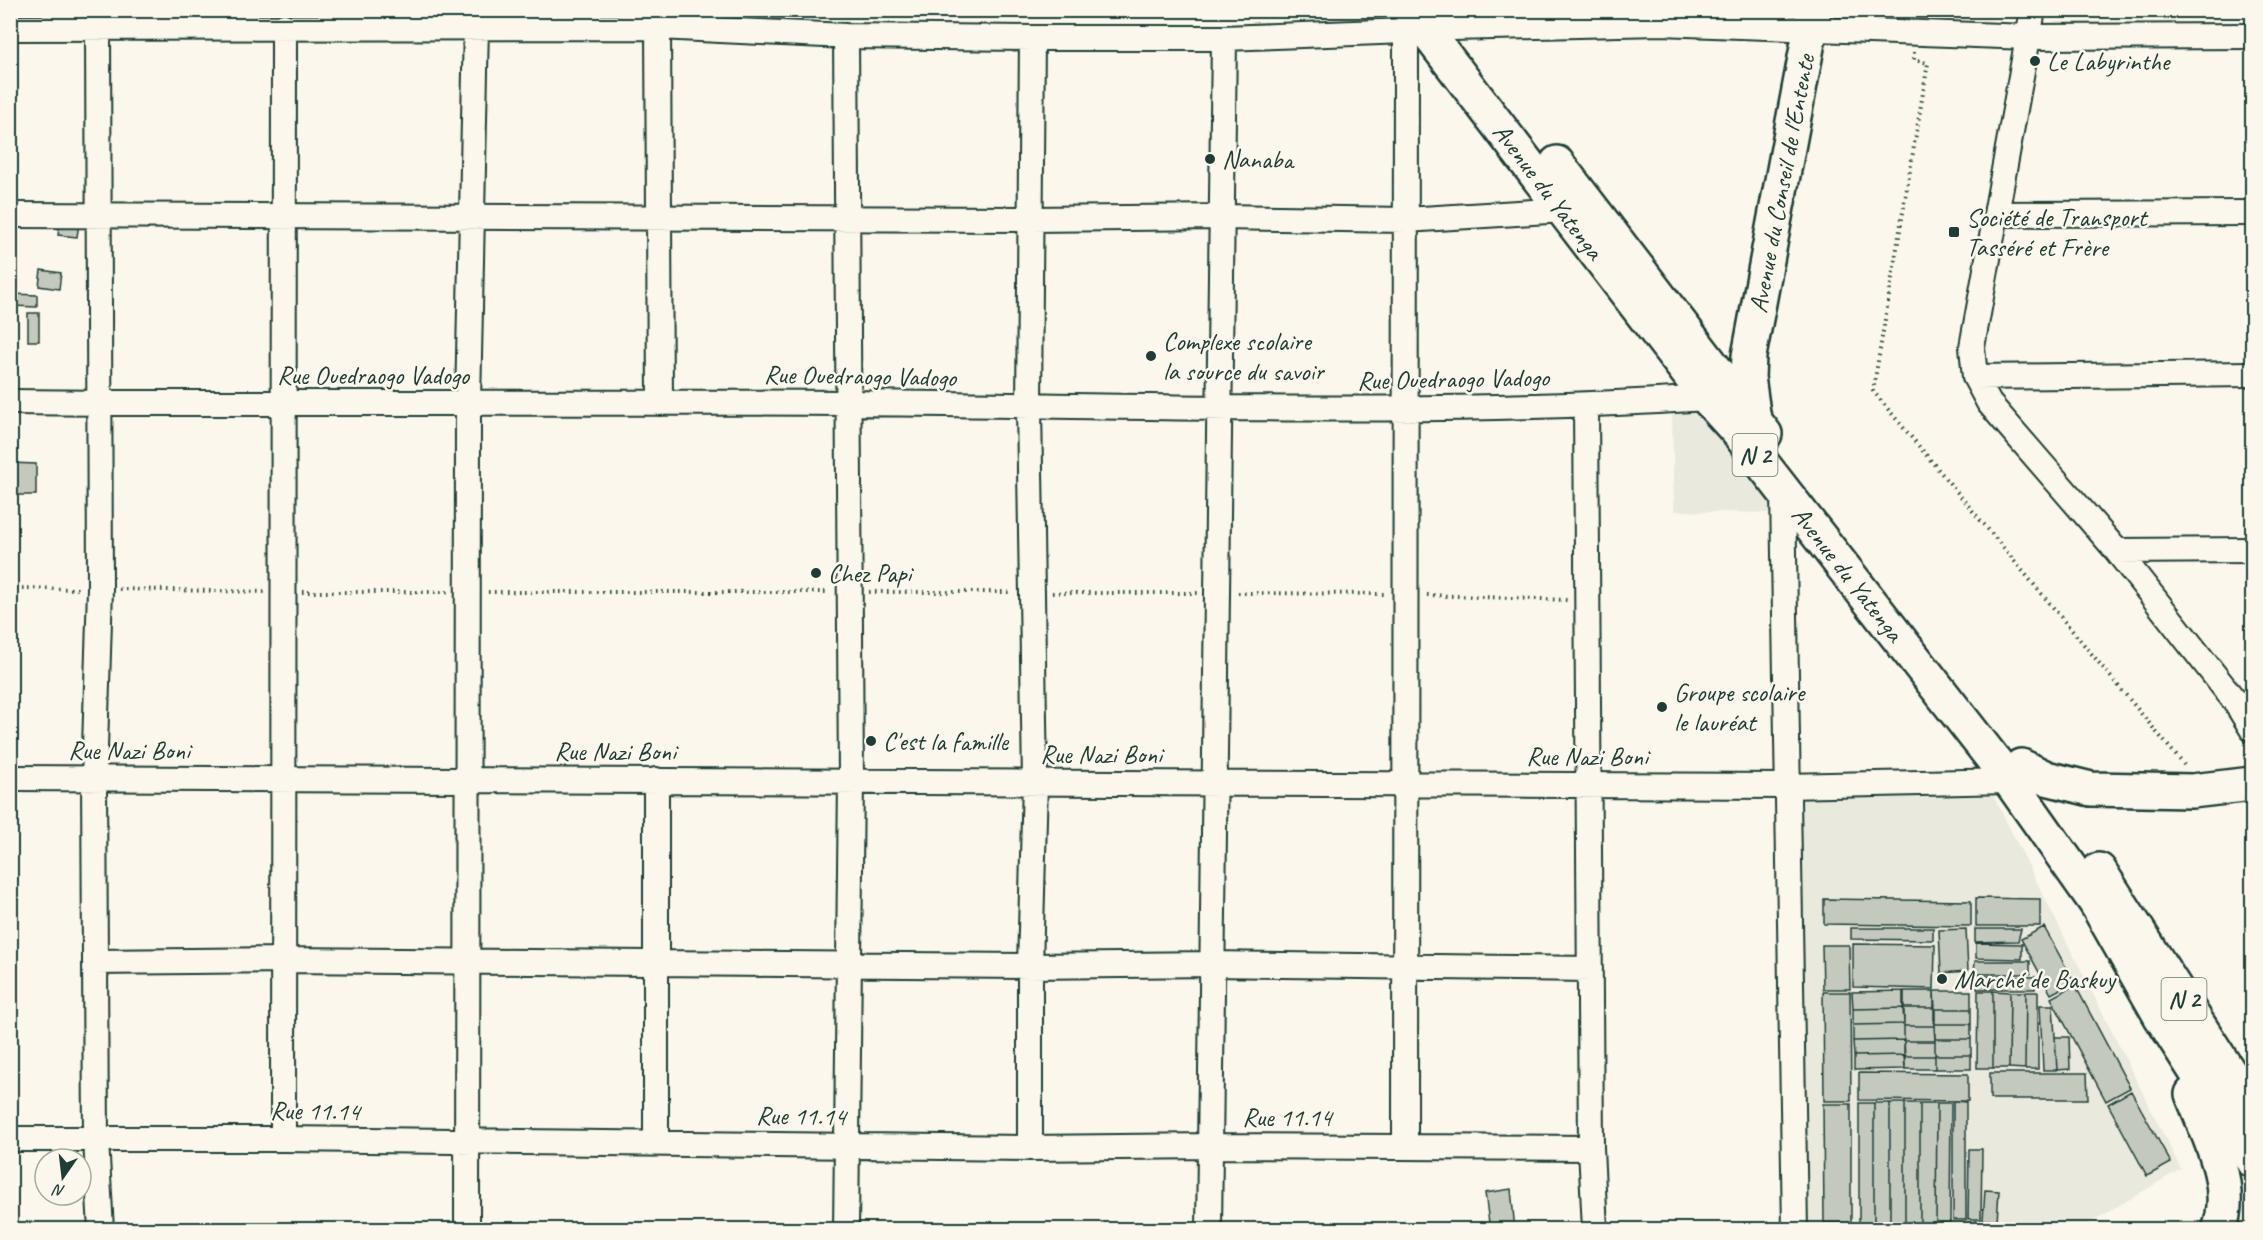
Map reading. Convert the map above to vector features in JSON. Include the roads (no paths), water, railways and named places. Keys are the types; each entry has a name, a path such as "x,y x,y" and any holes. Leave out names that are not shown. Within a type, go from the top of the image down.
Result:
{"main road":[{"name":"Avenue du Conseil de l'Entente","path":"1754,420 1748,377 1749,356 1812,19"},
{"name":"Avenue du Yatenga","path":"1426,21 1564,210 1707,398 2115,891 2253,1108"},
{"name":"Avenue du Yatenga","path":"1426,21 1712,363 2016,773 2249,1157"},
{"path":"1712,363 1724,370 1733,371 1742,368 1749,356"},
{"path":"2016,773 2091,789 2192,791 2253,796"},
{"path":"2192,791 2253,784"},
{"path":"2162,1017 2223,1176 2223,1219 2219,1230"}],"street":[{"path":"2033,10 1972,347 1975,377 1989,404 2117,551 2234,700 2253,729"},
{"path":"10,28 476,25 658,27 846,36 1224,38 1426,21 1659,17 1812,19 2028,37 2253,36"},
{"path":"1404,1146 1406,220 1426,21"},
{"path":"466,1230 468,403 476,25"},
{"path":"283,1139 281,779 284,26"},
{"path":"658,27 660,402"},
{"path":"98,29 100,589 94,779 96,1140 101,1230"},
{"path":"846,36 851,403 849,592 851,780 846,1230"},
{"path":"1029,1148 1030,966 1035,782 1029,407 1032,38"},
{"path":"1209,1230 1224,38"},
{"path":"10,215 1032,219 1221,217 1406,220 1564,210"},
{"path":"1996,214 2253,213"},
{"path":"1975,377 2253,374"},
{"name":"Rue Ouedraogo Vadogo","path":"10,402 851,403 1405,410 1586,406 1707,398"},
{"path":"1586,406 1591,1148 1594,1230"},
{"path":"1783,492 1795,1230"},
{"path":"2117,551 2253,550"},
{"name":"Rue Nazi Boni","path":"10,778 1786,786 2016,773"},
{"path":"656,780 656,1142"},
{"path":"95,962 282,960 1030,966 1212,964 1590,969"},
{"name":"Rue 11.14","path":"10,1139 656,1142 1029,1148 1210,1146 1591,1148"}],"place":[{"name":"Le Labyrinthe","path":"2035,61"},
{"name":"Nanaba","path":"1210,159"},
{"name":"Société de Transport Tasséré et Frère","path":"1954,232"},
{"name":"Complexe scolaire la source du savoir","path":"1151,356"},
{"name":"Chez Papi","path":"816,573"},
{"name":"Groupe scolaire le lauréat","path":"1662,707"},
{"name":"C'est la famille","path":"871,741"},
{"name":"Marché de Baskuy","path":"1942,979"}]}
